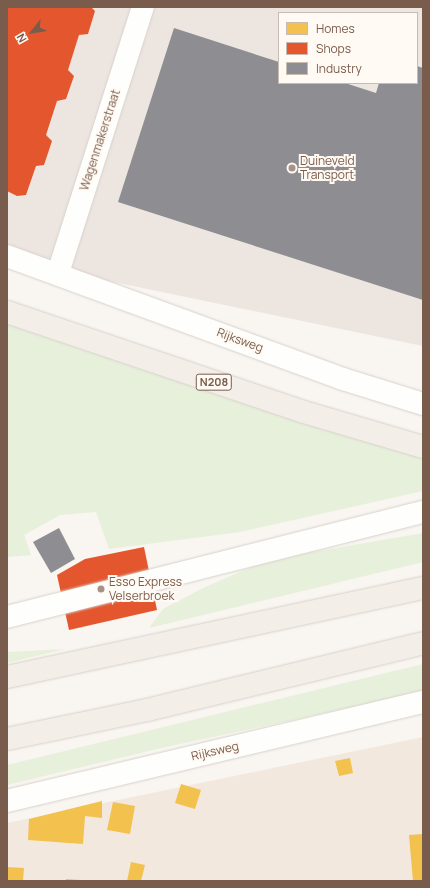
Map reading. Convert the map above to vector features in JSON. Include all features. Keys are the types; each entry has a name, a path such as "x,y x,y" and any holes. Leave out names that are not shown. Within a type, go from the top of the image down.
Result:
{"main road":[{"name":"N208","path":"7,312 304,412 423,447"},
{"path":"7,677 423,588"},
{"path":"7,739 147,710 423,643"}],"street":[{"name":"Wagenmakerstraat","path":"58,273 143,7"},
{"name":"Rijksweg","path":"7,256 58,273 343,379 423,404"},
{"path":"7,617 423,512"},
{"name":"Rijksweg","path":"7,801 423,702"}],"shaded area":[{"path":"7,7 423,7 423,346 7,260"},
{"path":"423,737 423,881 7,881 7,823"}],"green space":[{"path":"7,317 423,451 423,491 240,532 109,549 96,512 60,515 24,535 31,555 7,557"},
{"path":"423,533 423,562 149,628 163,609 203,588 272,559"},
{"path":"65,649 7,663 7,652"},
{"path":"423,664 423,692 166,747 7,785 7,765"}],"building: Homes":[{"path":"350,758 353,773 339,776 335,761"},
{"path":"181,784 201,790 195,809 175,803"},
{"path":"102,801 102,818 85,816 83,844 28,840 29,819"},
{"path":"113,802 135,806 130,834 107,830"},
{"path":"423,834 423,881 413,881 409,835"},
{"path":"131,862 145,865 141,881 127,881"},
{"path":"7,867 24,868 23,881 7,881"},
{"path":"66,879 81,880 81,881 66,881"}],"building: Shops":[{"path":"7,7 91,7 95,11 88,34 79,35 68,70 74,76 66,99 57,101 46,135 52,141 44,165 36,166 26,195 17,196 7,191"},
{"path":"144,547 157,610 69,630 57,575 85,559"}],"building: Industry":[{"path":"174,28 278,62 278,84 348,84 376,93 379,84 418,84 418,66 423,68 423,300 118,202"},
{"path":"59,528 75,559 51,573 33,542"}],"place":[{"name":"Duineveld Transport","path":"292,168"},
{"name":"Esso Express Velserbroek","path":"101,589"}]}
